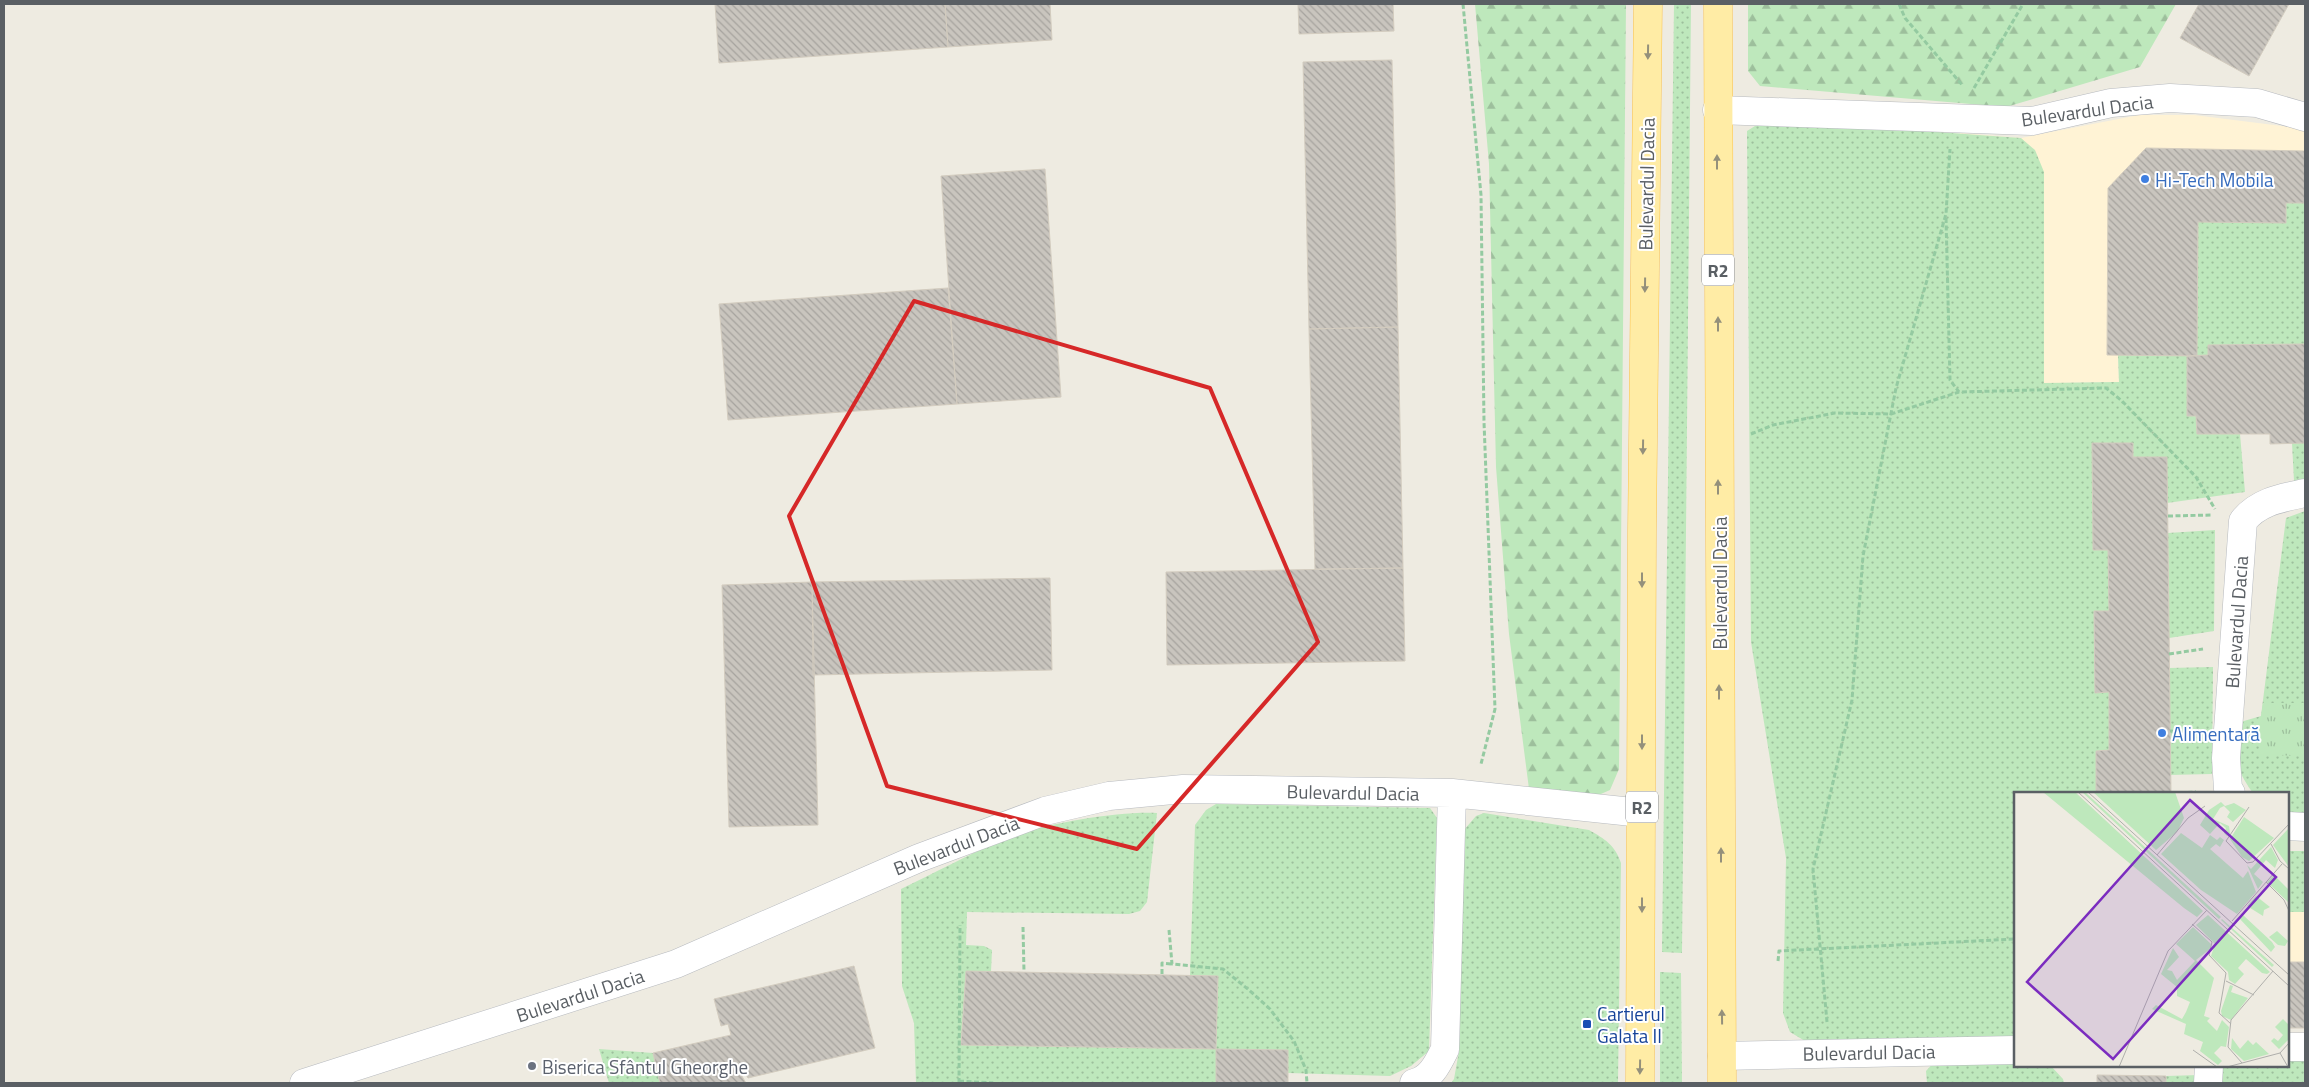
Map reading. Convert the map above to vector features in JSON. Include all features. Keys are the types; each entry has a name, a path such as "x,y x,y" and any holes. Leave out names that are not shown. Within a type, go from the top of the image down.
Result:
{"main road":[{"name":"Bulevardul Dacia","path":"1640,1083 1642,531 1648,4"},
{"name":"Bulevardul Dacia","path":"1718,4 1718,447 1722,1083"}],"street":[{"name":"Bulevardul Dacia","path":"1717,110 2032,121 2111,103 2170,98 2257,103 2305,118"},
{"name":"Bulevardul Dacia","path":"2230,792 2228,789 2226,758 2243,521 2259,507 2275,500 2305,493"},
{"name":"Bulevardul Dacia","path":"304,1083 676,964 919,858 1045,811 1109,796 1182,790 1462,795 1642,813"},
{"path":"1414,1083 1419,1082 1436,1069 1445,1049 1462,795"},
{"path":"2289,826 2305,827"},
{"path":"2289,1047 2305,1048"},
{"name":"Bulevardul Dacia","path":"1722,1056 2014,1050"},
{"path":"2208,1083 2209,1067"}],"path":[{"path":"1462,795 1495,708 1484,422 1481,195 1463,4"},
{"path":"1899,4 1905,18 1970,94"},
{"path":"1959,392 1950,380 1946,214 1951,119 1970,94 2023,4"},
{"path":"1830,1053 1813,869 1852,700 1864,556 1896,388 1946,214"},
{"path":"1718,447 1773,425 1835,413 1891,414 1959,392 2106,388 2122,401 2196,477 2218,515 2168,516"},
{"path":"960,925 959,1082 993,1083"},
{"path":"1023,926 1024,972"},
{"path":"1170,930 1172,964"},
{"path":"1778,961 1779,951 2014,939"},
{"path":"1162,974 1162,964 1223,968 1270,1009 1294,1041 1306,1070 1307,1083"}],"highlighted area":[{"path":"914,301 1210,388 1318,642 1137,849 887,786 789,516"}],"shaded area":[{"name":"Hi-Tech Mobila","path":"2139,115 2194,115 2297,128 2305,131 2305,203 2286,203 2286,223 2197,356 2118,355 2119,382 1958,385 1960,133 2021,138"},
{"path":"2289,912 2305,912 2305,1028 2289,1028"}],"green space":[{"path":"1475,4 1626,4 1619,769 1610,790 1594,797 1529,789 1509,634 1496,467 1489,164"},
{"path":"1674,4 1691,4 1682,953 1662,952"},
{"path":"1748,4 2176,4 2140,67 2006,107 1760,86 1748,71"},
{"path":"1784,121 2021,138 2035,150 2044,172 2044,383 2119,382 2118,355 2187,356 2187,416 2196,416 2197,434 2240,434 2245,492 2167,503 2167,457 2133,457 2132,443 2092,443 2108,550 2109,611 2094,611 2095,692 2109,692 2109,750 2096,751 2096,792 2014,792 2014,1040 1805,1041 1790,1032 1783,1013 1786,858 1751,642 1747,131 1755,126"},
{"path":"2286,203 2305,203 2305,344 2208,345 2208,355 2197,356 2198,222 2285,223"},
{"path":"2292,443 2305,443 2305,485 2298,486 2294,481"},
{"path":"2305,511 2305,817 2289,812 2289,792 2252,792 2242,775 2237,760 2237,723 2261,716 2286,518"},
{"path":"2215,530 2214,631 2169,638 2168,533"},
{"path":"2213,667 2212,774 2170,775 2169,668"},
{"path":"2263,703 2305,703 2305,756 2261,755"},
{"path":"1216,804 1430,808 1437,818 1429,1051 1411,1066 1390,1076 1288,1073 1288,1050 1217,1049 1216,1083 916,1083 914,1023 902,986 901,889 978,851 1020,833 1101,816 1157,813 1147,902 1140,911 1129,914 967,912 966,945 984,946 992,950 991,972 966,972 961,1045 1216,1049 1218,976 1190,975 1195,825 1206,810"},
{"path":"1484,813 1589,830 1609,843 1619,857 1621,863 1618,1083 1451,1083 1454,1079 1459,1051 1464,830 1476,816"},
{"path":"2289,851 2305,851 2305,912 2289,912"},
{"path":"1660,972 1681,973 1682,1083 1660,1083"},
{"path":"599,1049 653,1053 660,1083 609,1083"},
{"path":"2289,1055 2305,1055 2305,1083 2220,1083 2220,1067 2289,1067"},
{"path":"2014,1057 2014,1067 2052,1067 2063,1079 2064,1083 1927,1083 1926,1071 1936,1060"},
{"path":"2199,1075 2199,1083 2166,1083 2166,1076"}],"building":[{"path":"715,4 945,4 948,47 719,63"},
{"path":"945,4 1050,4 1052,40 948,47"},
{"path":"1298,4 1393,4 1394,31 1299,34"},
{"path":"2199,4 2289,4 2249,76 2180,38"},
{"path":"1392,60 1398,327 1309,329 1303,62"},
{"path":"2146,148 2305,151 2305,203 2286,203 2286,223 2198,222 2197,356 2107,355 2108,188"},
{"path":"1045,169 1061,397 957,404 941,176"},
{"path":"948,288 957,404 728,420 719,304"},
{"path":"1398,327 1403,568 1315,569 1309,329"},
{"path":"2305,344 2305,443 2270,444 2270,434 2197,434 2196,416 2187,416 2187,356 2208,355 2208,345"},
{"path":"2092,443 2133,443 2133,457 2167,457 2171,792 2096,792 2096,751 2109,750 2109,692 2095,693 2094,611 2109,611 2108,550 2093,550"},
{"path":"1403,568 1405,661 1167,665 1166,572"},
{"path":"1050,578 1052,670 813,675 812,582"},
{"path":"812,582 818,825 729,827 722,585"},
{"path":"2289,962 2305,962 2305,1028 2289,1028"},
{"path":"854,966 875,1048 748,1078 744,1071 740,1073 746,1083 660,1083 653,1053 731,1035 728,1024 721,1026 714,999"},
{"path":"966,971 1218,976 1216,1049 961,1045"},
{"path":"1216,1049 1288,1050 1288,1083 1216,1083"},
{"path":"2097,1075 2166,1076 2166,1083 2097,1083"}],"place":[{"name":"Hi-Tech Mobila","path":"2145,179"},
{"name":"Alimentară","path":"2162,733"},
{"name":"Cartierul Galata II","path":"1587,1024"},
{"name":"Biserica Sfântul Gheorghe","path":"532,1066"}]}
